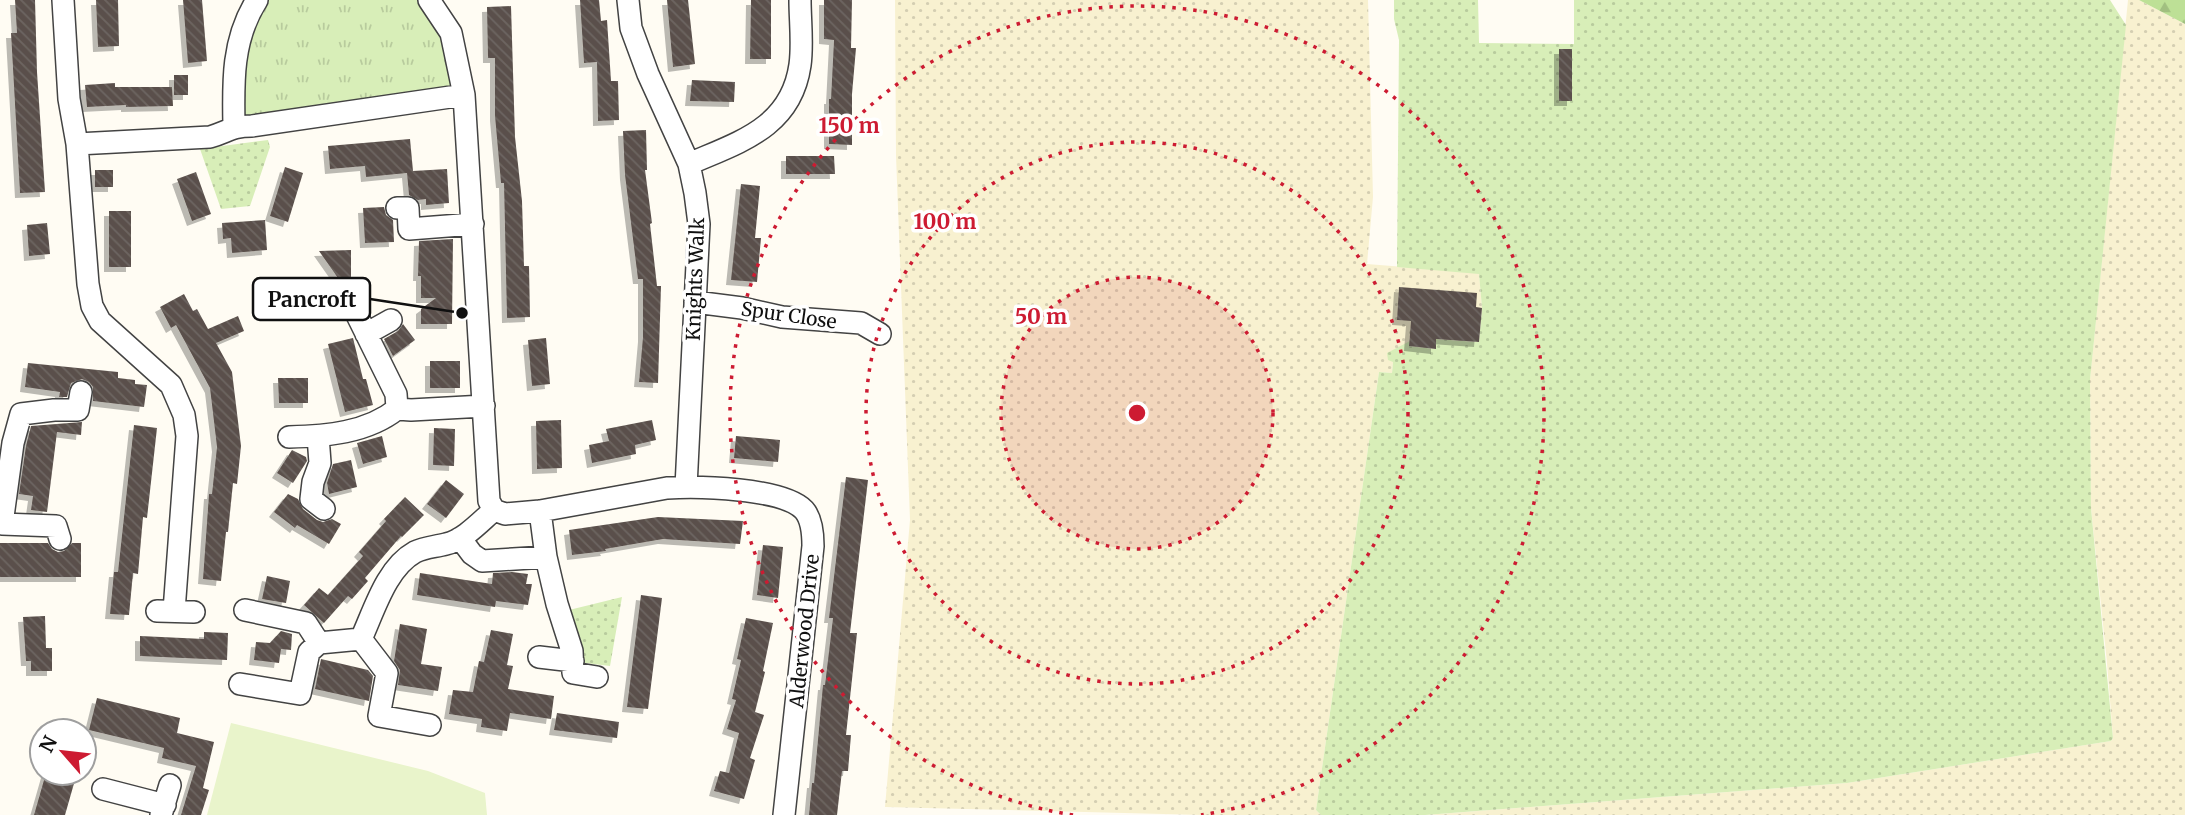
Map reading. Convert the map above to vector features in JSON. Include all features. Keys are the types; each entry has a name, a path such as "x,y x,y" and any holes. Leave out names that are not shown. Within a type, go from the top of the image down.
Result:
{"street":[{"path":"63,0 69,99 78,144 92,306 100,321 171,384 184,415 187,436 175,611"},
{"path":"234,126 235,54 242,28 257,0"},
{"path":"361,639 384,587 402,562 430,546 446,544 460,538 494,510 489,501 464,95 451,33 429,0"},
{"name":"Knights Walk","path":"628,0 631,28 648,74 689,164 699,224 686,487"},
{"path":"689,164 750,138 770,124 785,106 796,86 800,62 800,0"},
{"path":"78,144 209,137 223,134 234,126 251,126 464,95"},
{"path":"397,208 408,208 409,229 473,224"},
{"path":"287,305 328,291 341,294 351,303 396,394 397,408"},
{"name":"Spur Close","path":"695,302 782,317 861,324 880,334"},
{"path":"366,334 391,320"},
{"path":"60,539 56,526 2,524 6,443 22,414 78,410 81,392"},
{"path":"289,437 318,436 352,430 383,419 397,408 411,410 484,406"},
{"path":"318,436 320,463 313,482 311,499 324,509"},
{"name":"Alderwood Drive","path":"494,510 505,514 540,511 686,487 775,495 793,501 806,513 812,531 813,546 784,815"},
{"path":"540,511 546,557 572,651 572,676"},
{"path":"460,538 472,554 482,561 546,557"},
{"path":"245,610 306,623 327,642"},
{"path":"240,684 300,694 309,652 327,642 361,639"},
{"path":"361,639 387,673 379,716 430,724"},
{"path":"539,657 572,676 597,677"},
{"path":"103,789 160,801"}],"shaded area":[{"path":"895,0 1368,0 1373,197 1367,264 1479,273 1482,308 1479,342 1437,339 1436,349 1409,346 1393,362 1392,373 1379,372 1316,810 1321,815 1203,815 885,807 910,520 896,156"},
{"path":"2128,0 2139,0 2185,24 2185,815 1425,815 1847,783 2111,741 2113,738 2107,663 2091,508 2090,379"}],"green space":[{"path":"266,0 419,0 440,39 453,81 450,87 252,117 245,115 241,109 245,48"},
{"path":"1394,0 1478,0 1479,43 1574,44 1574,0 2110,0 2126,25 2090,380 2091,508 2113,738 2111,741 1847,783 1425,815 1321,815 1316,810 1379,372 1392,373 1393,362 1388,360 1387,353 1410,341 1409,346 1435,349 1436,339 1479,342 1482,308 1479,274 1397,267 1399,40 1394,19"},
{"path":"2139,0 2185,0 2185,24"},
{"path":"268,140 270,147 250,206 221,209 200,149"},
{"path":"622,597 610,666 577,662 565,611"},
{"path":"231,723 428,771 485,793 487,815 207,815"}],"building":[{"path":"15,0 35,0 45,192 20,193 11,33 17,33"},
{"path":"96,0 118,0 119,46 98,47"},
{"path":"183,0 202,0 207,61 188,63"},
{"path":"580,0 599,0 601,21 607,20 611,81 618,81 619,120 598,121 597,62 584,63"},
{"path":"667,0 688,0 695,64 673,67"},
{"path":"751,0 771,0 771,59 750,59"},
{"path":"824,0 852,0 851,48 856,48 852,94 852,145 829,144 829,99 834,40 824,39"},
{"path":"511,6 515,137 522,201 524,266 529,266 530,317 507,318 504,183 501,183 495,116 495,58 488,58 487,7"},
{"path":"1559,49 1572,49 1572,101 1559,101"},
{"path":"174,75 188,75 188,95 174,95"},
{"path":"692,80 735,82 734,102 690,101"},
{"path":"115,83 115,87 172,87 173,106 87,107 85,85"},
{"path":"646,130 645,170 650,224 657,286 661,286 658,383 639,382 643,337 643,279 638,279 625,175 623,131"},
{"path":"410,139 413,171 447,169 449,203 426,205 426,199 418,200 409,195 407,173 366,177 365,166 330,169 328,146"},
{"path":"786,156 834,156 835,174 786,174"},
{"path":"285,167 303,173 288,222 270,216"},
{"path":"95,170 113,170 113,187 95,187"},
{"path":"196,172 211,214 192,221 177,179"},
{"path":"741,184 760,186 755,238 761,238 757,282 731,280"},
{"path":"384,207 386,215 393,220 394,242 365,243 363,208"},
{"path":"109,211 131,211 131,267 109,267"},
{"path":"265,220 267,250 232,253 231,238 223,239 222,223"},
{"path":"47,223 50,254 29,256 27,225"},
{"path":"453,239 452,324 421,324 421,309 436,298 421,298 421,276 418,276 419,241"},
{"path":"351,250 351,278 338,278 319,251"},
{"path":"1399,287 1477,293 1476,307 1482,308 1479,342 1436,339 1436,349 1409,346 1411,321 1397,320"},
{"path":"184,294 193,311 197,309 208,329 238,316 244,331 216,343 232,372 241,446 237,484 233,483 221,581 203,579 209,494 212,494 217,447 210,388 176,325 171,328 160,307"},
{"path":"403,324 415,340 393,356 384,339 398,331"},
{"path":"353,338 363,379 366,379 373,405 345,412 328,344"},
{"path":"546,338 550,384 532,386 528,340"},
{"path":"430,361 460,361 460,388 430,388"},
{"path":"28,363 118,372 118,378 147,385 144,407 93,401 93,387 82,379 71,383 67,397 59,397 60,392 25,387"},
{"path":"278,378 308,378 308,403 279,403"},
{"path":"561,420 562,468 537,469 536,421"},
{"path":"652,420 656,440 635,445 636,454 592,463 589,445 609,441 606,429"},
{"path":"82,422 81,435 57,432 47,512 31,510 33,496 19,494 31,426"},
{"path":"134,425 157,428 147,518 143,517 138,574 133,573 129,615 110,614 114,572 118,572"},
{"path":"434,428 455,429 454,466 433,465"},
{"path":"382,436 387,457 363,464 357,443"},
{"path":"736,436 780,440 778,462 734,458"},
{"path":"292,450 306,457 307,461 293,483 277,473"},
{"path":"351,460 357,487 329,494 327,483 333,464"},
{"path":"846,477 868,480 850,633 857,633 846,735 851,735 848,771 842,771 837,815 809,815 833,618 829,618"},
{"path":"446,480 464,494 446,518 427,504"},
{"path":"288,494 298,499 303,509 317,520 323,522 332,519 341,524 329,544 297,525 295,528 274,512"},
{"path":"405,497 424,515 401,536 365,578 368,581 352,599 348,596 324,623 304,605 319,588 328,595 363,556 359,552"},
{"path":"658,517 743,521 740,544 663,539 572,555 569,530"},
{"path":"0,543 48,543 58,552 64,551 72,543 81,543 81,577 0,577"},
{"path":"763,545 783,547 778,598 757,595"},
{"path":"420,573 492,584 493,573 528,574 526,584 532,584 528,605 496,601 495,607 417,595"},
{"path":"267,576 290,581 286,603 262,599"},
{"path":"641,595 662,598 648,709 627,707"},
{"path":"45,616 46,648 52,648 52,671 31,671 31,661 26,661 23,617"},
{"path":"746,618 773,623 755,712 764,715 750,758 755,760 744,799 714,791 720,771 729,773 739,733 727,729 736,700 732,699 741,660 737,659"},
{"path":"400,624 427,629 421,664 442,667 438,691 398,685 400,670 394,661"},
{"path":"491,630 513,634 507,665 513,666 508,689 554,696 551,719 510,713 507,731 481,727 482,719 449,714 453,690 473,692 479,661 484,662"},
{"path":"281,631 292,634 291,650 281,649 279,663 254,660 256,642 270,643"},
{"path":"204,632 228,633 227,660 140,656 140,636 204,639"},
{"path":"321,659 368,670 373,676 369,701 315,689"},
{"path":"97,698 180,718 177,733 214,742 203,788 209,790 201,815 181,815 196,766 162,758 164,748 98,732 98,717 92,717"},
{"path":"557,713 619,722 617,738 554,730"},
{"path":"42,787 73,787 65,815 34,815"}],"place":[{"name":"Pancroft","path":"462,313"}]}
